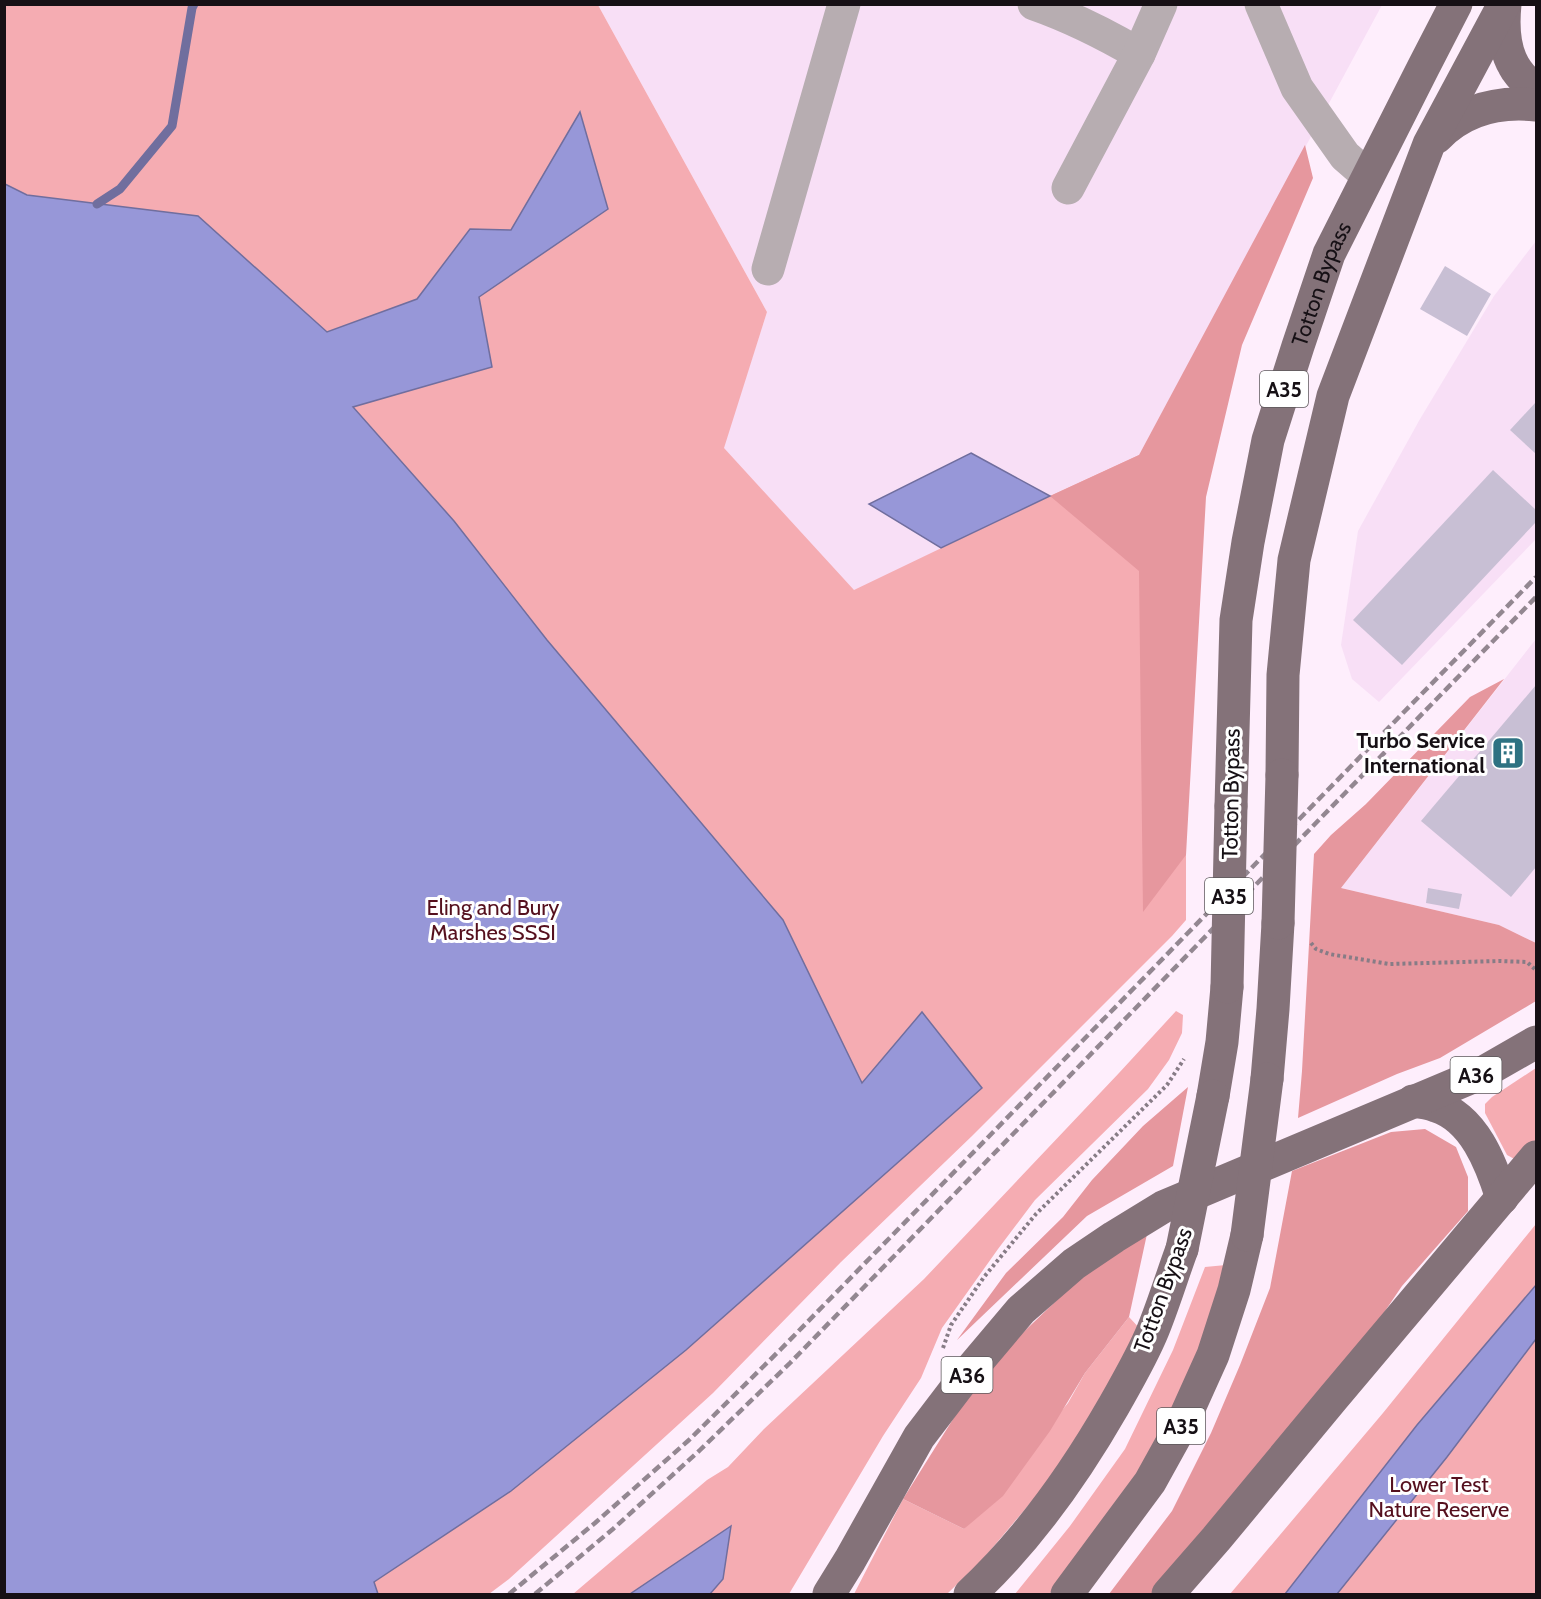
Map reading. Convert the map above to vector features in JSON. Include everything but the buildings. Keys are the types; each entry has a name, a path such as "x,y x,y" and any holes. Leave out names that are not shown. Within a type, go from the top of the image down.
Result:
{"main road":[{"name":"Totton Bypass","path":"970,1594 1012,1550 1049,1506 1095,1439 1153,1331 1182,1249 1214,1096 1222,1042 1227,987 1236,620 1248,542 1268,441 1329,255 1456,4"},
{"path":"1505,4 1503,26 1513,66 1536,91"},
{"name":"A35","path":"1067,1594 1150,1482 1181,1426 1213,1355 1234,1290 1247,1235 1274,1009 1283,675 1294,560 1333,396 1429,144 1505,4"},
{"path":"1429,144 1445,128 1476,110 1495,105 1536,105"},
{"name":"A36","path":"829,1594 919,1437 1021,1311 1074,1264 1163,1207 1482,1073 1536,1042"},
{"path":"1413,1101 1437,1106 1455,1116 1470,1130 1483,1149 1496,1177 1502,1198"},
{"path":"1168,1594 1536,1157"}],"lane":[{"path":"768,269 844,4"},
{"path":"1034,4 1059,13 1139,54"},
{"path":"1068,188 1139,54 1161,4"},
{"path":"1261,4 1298,88 1345,156 1368,176"}],"path":[{"path":"1278,923 1307,938 1316,950 1348,958 1389,964 1527,962 1536,970"},
{"path":"940,1356 951,1325 984,1277 1036,1214 1167,1084 1189,1050"}],"shaded area":[{"path":"598,5 1382,5 1139,455 854,591 723,448 767,312"},
{"path":"1305,145 1313,178 1242,345 1206,497 1186,855 1143,912 1139,571 1050,496 1139,455"},
{"path":"1536,241 1536,539 1379,702 1352,679 1341,645 1358,531 1420,419 1494,296"},
{"path":"1536,639 1536,943 1499,925 1341,888"},
{"path":"1504,679 1341,888 1499,925 1536,943 1536,1001 1440,1058 1397,1074 1298,1118 1314,854 1470,697"},
{"path":"1188,1087 1173,1166 1087,1216 957,1340 1006,1273 1063,1217 1092,1180 1143,1126"},
{"path":"1425,1129 1456,1147 1468,1177 1468,1211 1402,1286 1381,1317 1156,1594 1109,1594 1172,1511 1211,1433 1270,1288 1292,1171 1391,1132"},
{"path":"1147,1234 1129,1317 1085,1373 1050,1431 1003,1496 964,1529 903,1499 960,1408 1008,1347 1080,1278"}],"green space":[{"name":"Eling and Bury Marshes SSSI","path":"4,5 598,5 767,312 724,448 854,590 1139,455 1186,855 1186,920 972,1136 841,1262 713,1393 509,1579 489,1594 293,1594 5,1531"},
{"path":"1176,1011 1183,1015 1182,1033 1169,1060 1148,1089 1035,1200 998,1249 942,1328 921,1378 883,1436 789,1594 573,1594 707,1480 728,1467 764,1429 924,1279"},
{"path":"1536,1068 1536,1142 1518,1161 1507,1155 1485,1113 1485,1104"},
{"name":"Lower Test Nature Reserve","path":"1536,1224 1536,1594 1230,1594 1383,1413"},
{"path":"1226,1265 1184,1396 1130,1490 1063,1581 1049,1594 1015,1594 1070,1526 1125,1449 1173,1350 1205,1267"},
{"path":"1129,1317 1142,1331 1059,1469 983,1559 947,1594 854,1594 903,1499 964,1529 1068,1403 1085,1373"}],"water":[{"name":"Eling and Bury Marshes SSSI","path":"580,112 608,209 479,297 492,367 353,407 454,521 547,640 783,920 862,1083 922,1012 982,1088 686,1350 511,1491 374,1582 378,1594 5,1594 5,184 27,195 198,216 327,332 417,299 470,229 511,230"},
{"path":"971,453 1050,496 941,548 869,504"},
{"path":"1536,1285 1536,1339 1447,1457 1337,1594 1285,1594 1417,1425"},
{"path":"731,1526 723,1579 710,1594 630,1594"}],"waterway":[{"path":"97,204 120,189 172,126 194,4"}],"railway":[{"path":"509,1594 595,1523 689,1440 781,1349 1536,577"},
{"path":"535,1594 613,1529 699,1451 790,1363 1536,597"}],"place":[{"name":"Turbo Service International","path":"1508,753"}]}
